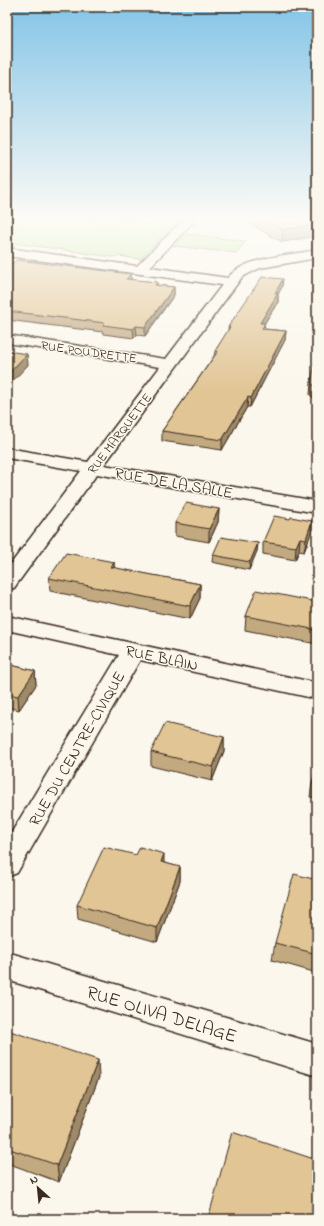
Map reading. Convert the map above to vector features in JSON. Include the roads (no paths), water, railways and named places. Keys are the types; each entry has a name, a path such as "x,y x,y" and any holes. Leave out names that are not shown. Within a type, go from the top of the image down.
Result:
{"street":[{"path":"202,278 231,282"},
{"name":"RUE MARQUETTE","path":"7,583 234,278"},
{"name":"RUE POUDRETTE","path":"7,339 170,364"},
{"name":"RUE DE LA SALLE","path":"7,453 317,507"},
{"name":"RUE BLAIN","path":"7,623 317,691"},
{"name":"RUE DU CENTRE-CIVIQUE","path":"7,865 133,651"},
{"name":"RUE OLIVA DELAGE","path":"7,966 317,1060"}]}
